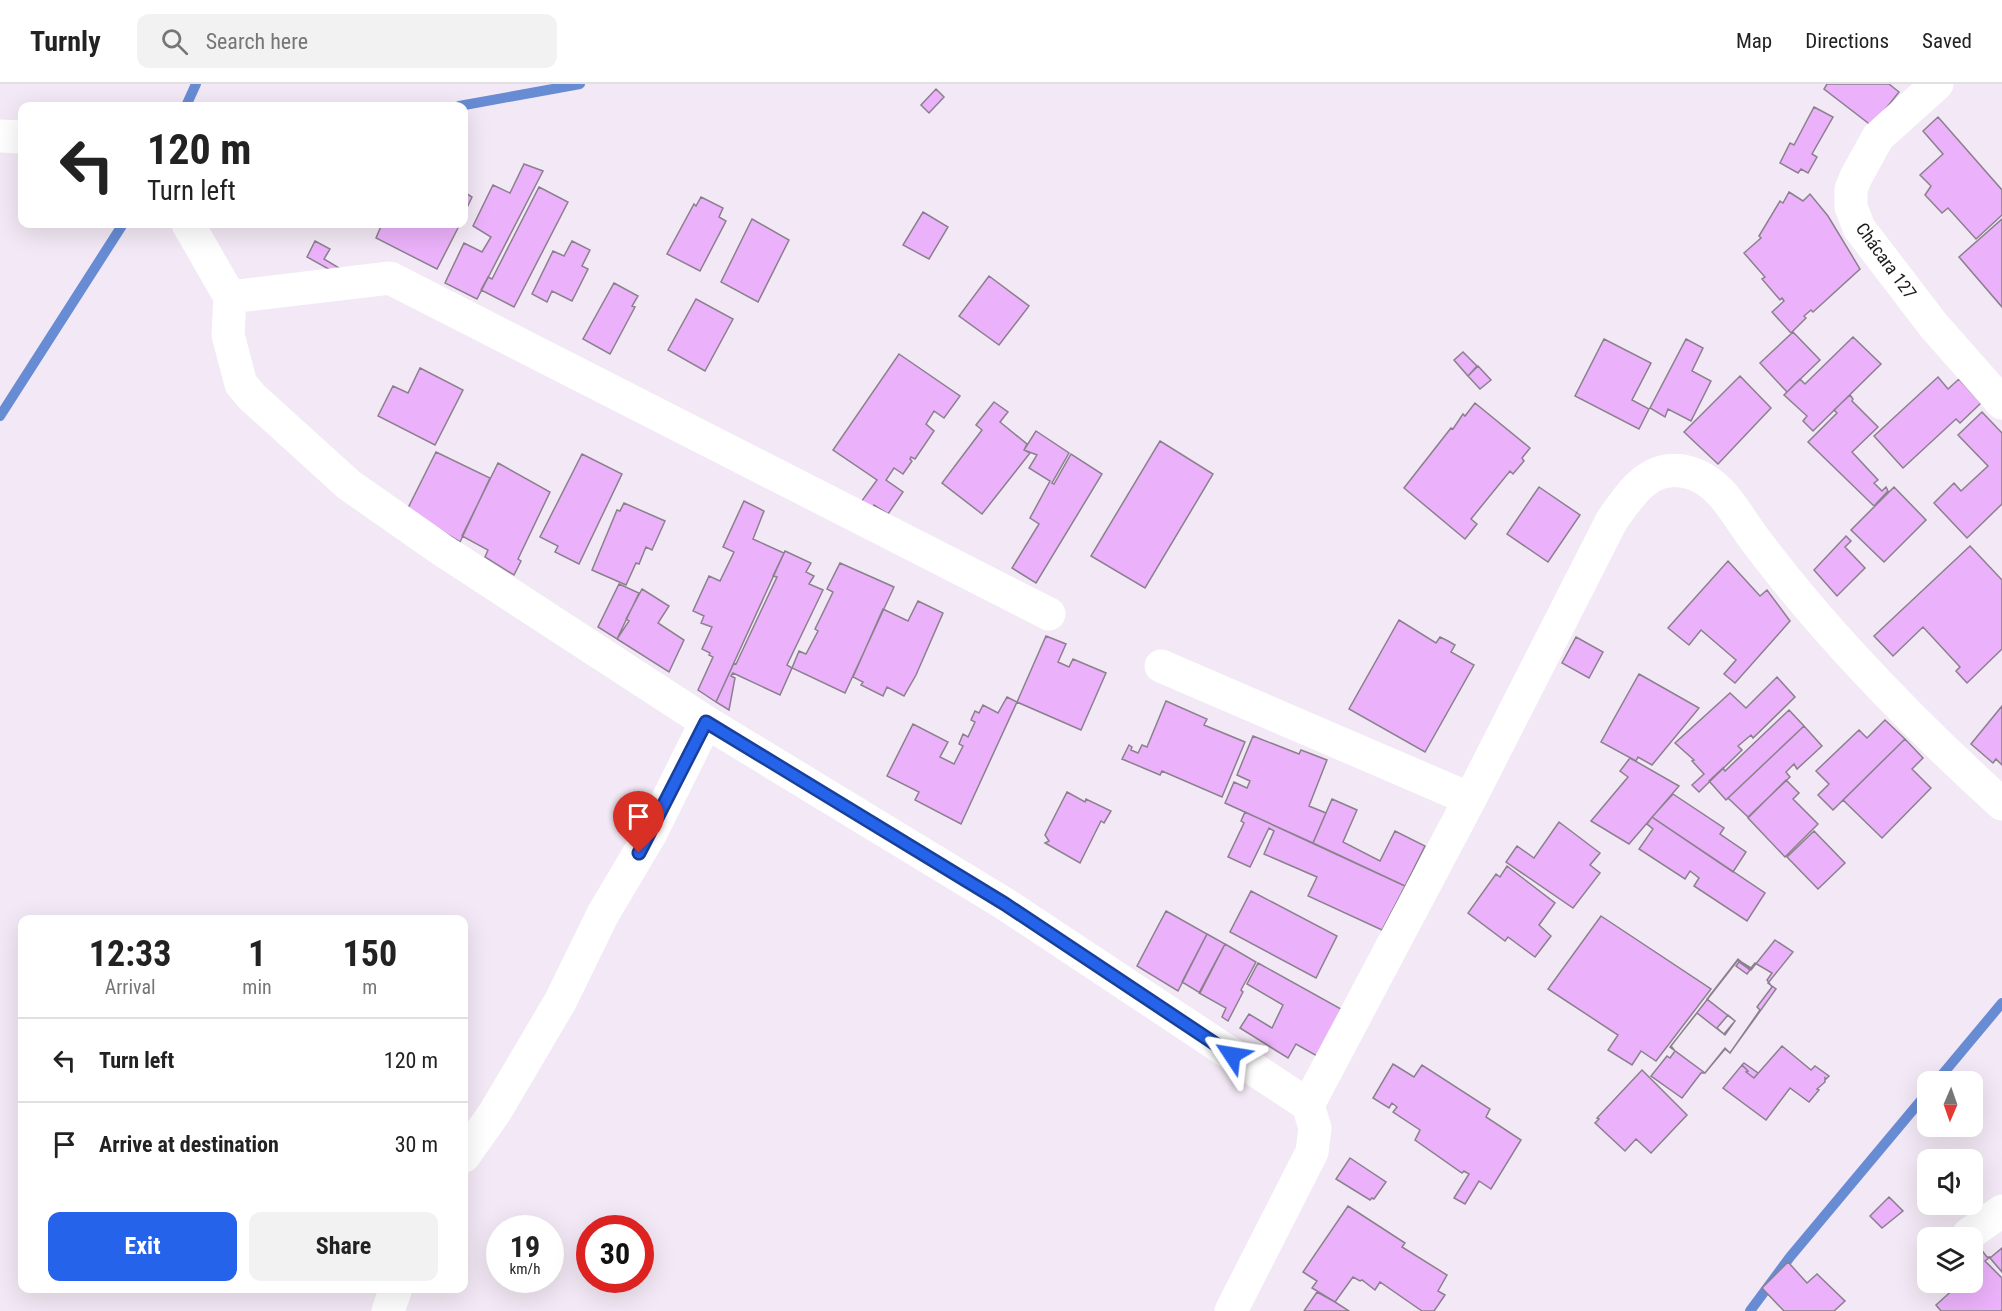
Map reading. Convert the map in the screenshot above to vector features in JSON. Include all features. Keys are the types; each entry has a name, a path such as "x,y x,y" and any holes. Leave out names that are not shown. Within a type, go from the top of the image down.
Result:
{"street":[{"name":"Chácara 127","path":"1936,84 1878,137 1851,189 1851,207 1859,228 1934,326 2002,403"},
{"path":"0,136 18,137"},
{"path":"192,228 230,297 228,334 241,384 252,397 349,484 442,550 706,722 1005,904 1308,1105 1315,1128 1312,1152 1305,1170 1231,1311"},
{"path":"230,297 390,278 1049,614"},
{"path":"1308,1105 1470,799 1612,520 1633,490 1652,476 1668,470 1691,473 1710,483 1731,504 1751,536 1827,630 1936,744 2002,804"},
{"path":"1161,666 1470,799"},
{"path":"468,1150 495,1112 560,1002 603,914 651,833 706,722"},
{"path":"1979,1227 2002,1211"},
{"path":"388,1311 394,1293"}],"building":[{"path":"1827,84 1889,84 1899,92 1872,126 1824,89"},
{"path":"936,89 944,97 929,113 921,105"},
{"path":"1814,107 1833,117 1812,154 1817,157 1808,173 1801,169 1798,173 1780,163 1790,143 1794,145"},
{"path":"1938,117 2002,190 2002,215 1976,239 1948,208 1942,213 1925,195 1931,186 1920,175 1943,154 1923,131"},
{"path":"524,164 543,171 477,299 445,283 464,243 482,252 491,237 473,226 493,185 510,193"},
{"path":"539,187 568,202 514,307 481,290 488,277 492,279"},
{"path":"1789,192 1803,201 1810,194 1828,216 1860,269 1813,312 1811,310 1804,316 1806,318 1791,333 1772,312 1784,301 1782,298 1780,300 1762,279 1765,277 1744,253 1761,238 1759,236 1780,201 1783,203"},
{"path":"701,197 723,208 719,217 726,221 700,271 667,254 694,204 696,206"},
{"path":"923,212 948,227 929,259 903,245"},
{"path":"752,219 789,240 758,302 721,282"},
{"path":"2002,219 2002,307 1959,257"},
{"path":"380,228 458,228 437,269 376,238"},
{"path":"315,241 330,249 324,259 344,271 341,276 307,257"},
{"path":"572,241 590,250 582,266 588,269 572,301 552,291 547,302 532,294 553,251 564,256"},
{"path":"989,276 1029,306 999,345 959,316"},
{"path":"614,283 638,296 632,306 635,307 610,354 583,339"},
{"path":"696,299 733,319 705,371 668,350"},
{"path":"1793,332 1820,360 1787,392 1760,363"},
{"path":"1853,337 1881,364 1813,431 1803,421 1807,416 1784,395 1800,379 1805,384"},
{"path":"1604,339 1651,363 1632,400 1649,409 1639,429 1575,396"},
{"path":"1686,339 1703,348 1692,371 1711,381 1691,421 1668,409 1665,417 1650,408"},
{"path":"1463,352 1477,366 1468,376 1454,360"},
{"path":"899,354 960,396 944,418 934,411 926,424 934,431 915,459 911,457 912,461 903,474 894,468 886,480 903,492 888,514 874,505 871,509 861,502 877,480 833,450"},
{"path":"1478,366 1491,380 1480,389 1468,376"},
{"path":"420,368 463,390 435,445 378,416 393,386 408,393"},
{"path":"1740,376 1771,408 1718,464 1684,432"},
{"path":"1938,377 1948,389 1959,379 1981,403 1960,423 1956,419 1903,468 1874,436"},
{"path":"1850,395 1852,401 1878,427 1852,452 1878,480 1874,483 1882,491 1886,487 1888,491 1874,506 1808,442 1837,413 1834,410"},
{"path":"994,402 1008,412 1000,422 1027,444 1024,450 1030,453 982,514 942,483 982,430 976,425"},
{"path":"1475,403 1530,448 1522,458 1524,461 1513,474 1510,471 1471,519 1477,524 1465,539 1404,488 1451,428 1453,429 1463,414 1465,416"},
{"path":"1982,412 2002,433 2002,504 1967,538 1934,503 1954,483 1961,491 1988,466 1958,435"},
{"path":"1036,431 1069,453 1052,483 1054,484 1071,454 1102,474 1036,583 1012,568 1039,524 1030,518 1050,481 1029,468 1037,455 1024,450"},
{"path":"1160,441 1213,474 1145,588 1091,556"},
{"path":"436,452 490,478 460,542 407,510"},
{"path":"582,454 622,474 579,564 555,552 558,546 540,537"},
{"path":"498,463 550,492 518,559 521,561 514,575 485,557 488,550 462,536"},
{"path":"1539,487 1580,515 1548,562 1507,534"},
{"path":"1894,487 1926,520 1884,562 1851,530"},
{"path":"744,501 764,511 753,539 784,553 716,702 698,690 713,657 702,649 712,627 701,623 704,616 693,611 709,576 720,581 734,552 723,547"},
{"path":"624,503 665,521 652,550 646,547 626,585 592,570 617,510 620,511"},
{"path":"1846,536 1851,541 1845,547 1865,568 1837,596 1814,570"},
{"path":"1970,546 2002,580 2002,649 1967,683 1956,671 1960,667 1923,627 1893,656 1874,636"},
{"path":"785,551 811,563 806,572 814,576 809,584 823,590 787,665 792,668 780,695 733,673 731,676 735,678 729,710 716,702 777,577 773,576"},
{"path":"1728,561 1760,596 1767,590 1790,621 1735,683 1724,674 1736,660 1701,630 1689,645 1668,628"},
{"path":"840,563 894,587 845,693 792,668 799,651 806,654 818,631 815,629 833,592 827,589"},
{"path":"619,584 639,593 617,639 598,627"},
{"path":"642,589 669,606 658,623 684,640 669,672 617,639 629,621 626,619"},
{"path":"918,601 943,613 916,675 904,696 887,687 883,696 861,685 863,682 853,677 883,609 908,621"},
{"path":"1399,620 1436,643 1440,637 1455,645 1451,652 1474,665 1425,752 1349,709"},
{"path":"1046,636 1066,644 1058,662 1069,667 1073,659 1106,673 1081,730 1017,702"},
{"path":"1576,637 1603,652 1589,678 1562,663"},
{"path":"1639,674 1699,708 1652,765 1638,757 1636,761 1601,742"},
{"path":"1777,677 1795,697 1753,738 1751,735 1738,746 1742,750 1699,792 1692,785 1704,774 1692,761 1694,760 1675,743 1730,693 1746,708"},
{"path":"1007,697 1017,702 961,824 915,800 919,792 887,776 913,724 948,742 940,757 954,764 963,746 959,744 963,734 968,737 975,722 971,720 975,711 979,713 983,705 998,713"},
{"path":"1166,701 1207,719 1204,725 1245,742 1222,797 1162,771 1160,775 1122,759 1129,745 1132,747 1131,750 1138,753 1142,745 1147,747"},
{"path":"2002,706 2002,765 1996,759 1993,763 1971,744"},
{"path":"1789,710 1804,726 1726,800 1709,781 1723,768 1725,771"},
{"path":"1885,720 1905,739 1833,810 1818,795 1829,784 1816,771 1859,730 1867,738"},
{"path":"1804,726 1822,746 1797,769 1794,764 1786,772 1790,777 1748,817 1728,798"},
{"path":"1253,736 1299,754 1301,750 1327,760 1309,806 1326,813 1313,843 1225,803 1234,782 1247,788 1250,781 1237,775"},
{"path":"1905,739 1923,758 1912,769 1931,788 1882,838 1843,800"},
{"path":"1630,758 1679,786 1629,844 1591,821 1628,777 1620,771"},
{"path":"1786,780 1799,793 1793,799 1818,824 1785,857 1748,818"},
{"path":"1067,792 1085,802 1086,799 1111,811 1104,823 1101,821 1080,863 1045,843 1049,841 1045,835"},
{"path":"1673,794 1724,828 1720,834 1746,852 1733,872 1652,817"},
{"path":"1332,799 1357,810 1343,842 1380,861 1395,831 1425,846 1405,886 1313,843"},
{"path":"1245,812 1405,886 1382,930 1308,896 1317,877 1264,854 1274,831 1269,828 1250,867 1228,857 1244,823 1241,821"},
{"path":"1652,817 1765,893 1747,921 1694,886 1699,878 1690,871 1685,879 1639,849 1653,829 1647,824"},
{"path":"1559,822 1600,853 1590,865 1600,873 1573,908 1506,862 1517,846 1534,858"},
{"path":"1814,831 1845,863 1818,889 1787,857"},
{"path":"1507,866 1555,903 1539,925 1551,936 1535,957 1508,937 1505,941 1468,913 1496,874 1500,877"},
{"path":"1251,891 1337,936 1316,978 1230,932"},
{"path":"1166,911 1207,934 1178,991 1137,966"},
{"path":"1601,916 1711,989 1656,1061 1641,1051 1632,1065 1608,1050 1618,1035 1548,989"},
{"path":"1207,934 1225,944 1200,993 1182,982"},
{"path":"1775,940 1793,952 1768,983 1776,989 1730,1053 1725,1049 1705,1073 1670,1047 1697,1013 1725,1035 1735,1021 1707,999 1738,959 1751,970","holes":["1739,962 1750,970 1747,974 1736,966"]},
{"path":"1225,944 1256,962 1228,1021 1222,1017 1226,1008 1199,993"},
{"path":"1738,960 1751,968 1755,963 1772,973 1767,980 1772,987 1757,1007 1760,1010 1730,1053 1725,1048 1705,1073 1701,1073 1682,1098 1651,1076 1667,1056 1670,1058 1675,1051 1671,1046","holes":["1728,1015 1735,1021 1724,1034 1717,1028"]},
{"path":"1258,963 1341,1009 1317,1056 1296,1044 1288,1058 1240,1028 1249,1014 1272,1028 1283,1005 1247,984"},
{"path":"1782,1046 1811,1070 1815,1066 1829,1076 1825,1078 1825,1082 1817,1089 1819,1090 1809,1102 1790,1088 1766,1120 1723,1088 1742,1065 1748,1071 1746,1072 1754,1078"},
{"path":"1744,1063 1758,1073 1754,1078 1746,1072 1748,1071 1742,1065"},
{"path":"1393,1064 1414,1077 1422,1065 1490,1109 1486,1117 1521,1140 1491,1189 1479,1181 1465,1204 1454,1198 1469,1174 1464,1171 1462,1173 1415,1140 1420,1130 1393,1112 1397,1107 1392,1103 1389,1108 1373,1098"},
{"path":"1642,1070 1687,1115 1651,1153 1636,1139 1625,1151 1595,1123 1599,1119 1597,1118"},
{"path":"1350,1158 1386,1182 1374,1199 1370,1200 1336,1179"},
{"path":"1889,1197 1903,1211 1882,1228 1870,1216"},
{"path":"1348,1206 1405,1243 1402,1247 1447,1275 1438,1291 1445,1295 1434,1311 1422,1311 1380,1282 1375,1290 1362,1280 1353,1277 1335,1302 1312,1288 1317,1281 1303,1272"},
{"path":"2002,1248 2002,1272 1990,1258"},
{"path":"1983,1252 1990,1257 1985,1261 2002,1278 2002,1311 1941,1311 1936,1305 1949,1293 1983,1293"},
{"path":"1788,1262 1807,1283 1817,1274 1845,1301 1834,1311 1784,1311 1762,1288"},
{"path":"1317,1292 1335,1302 1349,1311 1304,1311"}],"waterway":[{"path":"188,102 196,84"},
{"path":"468,104 580,84"},
{"path":"0,416 120,228"},
{"path":"1945,1071 2002,1003"},
{"path":"1750,1311 1790,1257 1917,1105"}],"route":[{"path":"639,853 706,722 1005,904 1232,1055"}]}
